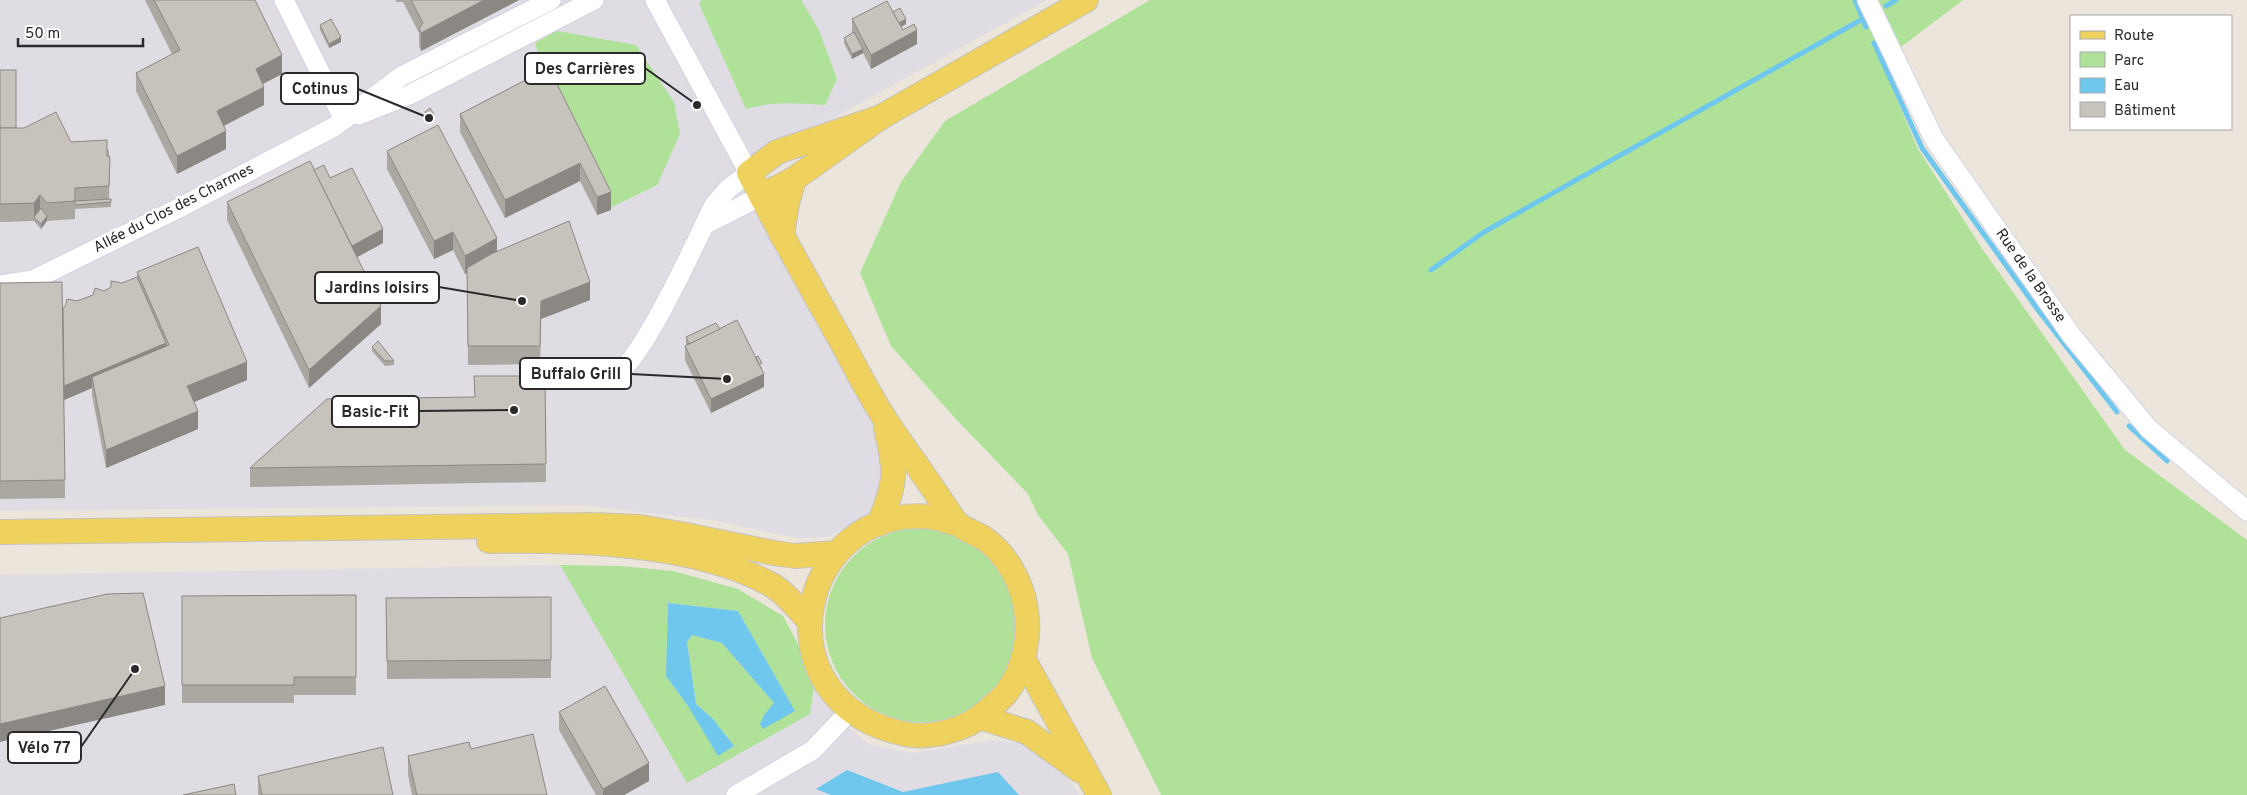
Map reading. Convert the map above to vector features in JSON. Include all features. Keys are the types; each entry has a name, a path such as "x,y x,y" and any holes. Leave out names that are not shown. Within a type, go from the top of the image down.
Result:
{"main road":[{"path":"761,196 794,179 882,117 1086,0"},
{"path":"882,117 778,152 748,173 884,417 958,524"},
{"path":"782,236 787,204 794,179"},
{"path":"879,524 893,489 895,469 884,417"},
{"path":"923,517 958,524 987,540 1010,564 1024,594 1029,627 1024,660 1007,692 980,717 949,732 914,736 880,729 850,712 835,697 823,680 815,661 810,641 809,621 817,584 837,553 856,536 879,524 905,518 923,517"},
{"path":"0,532 592,525 668,532 774,554 795,556 837,553"},
{"path":"0,548 513,541 592,543 685,555 732,568 772,584 809,621"},
{"path":"1024,660 1092,785"},
{"path":"980,717 1027,732 1092,785"}],"street":[{"path":"284,0 344,120"},
{"name":"Allée du Clos des Charmes","path":"0,285 33,280 179,208 344,120 400,77 551,0"},
{"name":"Allée du Clos des Charmes","path":"344,120 386,106 594,0"},
{"path":"567,378 604,377 615,375 626,368 650,331 714,206 728,189 748,173 655,0"},
{"name":"Rue de la Brosse","path":"1867,0 1934,139 2072,336 2149,429 2247,511"},
{"path":"704,225 761,196"},
{"path":"736,795 813,750 850,712"}],"shaded area":[{"path":"0,0 1047,0 736,172 872,413 892,466 876,513 827,537 795,538 718,521 579,505 0,511"},
{"path":"560,565 620,566 673,571 738,589 783,616 800,648 814,687 842,721 868,744 913,753 993,740 1031,744 1054,762 1080,795 0,795 0,575"}],"green space":[{"path":"702,0 801,0 819,30 837,79 825,105 775,104 746,109 699,4"},
{"path":"1150,0 1963,0 1881,62 1918,149 1983,250 2125,450 2247,540 2247,795 1161,795 1092,658 1068,554 1038,515 1028,494 954,417 891,346 860,273 901,182 945,121"},
{"path":"557,31 636,45 674,102 680,134 657,185 610,208 549,87 535,43"},
{"path":"912,528 932,528 968,539 991,556 1003,571 1012,588 1019,615 1019,635 1012,662 1003,679 991,694 976,706 959,715 932,722 912,722 876,711 860,700 847,687 836,671 829,653 825,635 825,615 836,579 847,563 860,550 876,539 894,532"},
{"path":"560,565 620,566 673,571 738,589 783,616 800,648 814,687 810,714 687,783","holes":["668,603 738,611 795,711 760,724 764,715 774,703 722,643 692,635 687,642 696,704 713,719 734,746 718,755 688,706 666,676"]}],"water":[{"path":"668,603 738,611 795,711 763,729 760,724 764,715 774,703 722,643 692,635 687,642 696,704 713,719 734,746 718,756 688,706 666,676"},
{"path":"847,770 903,792 998,772 1019,795 831,795 816,789"}],"building":[{"path":"154,0 255,0 282,55 256,69 264,87 217,111 226,131 177,156 136,73 180,50"},
{"path":"411,0 484,0 421,33 419,28 423,23"},
{"path":"887,1 903,30 914,24 917,30 871,55 852,19"},
{"path":"900,8 906,19 899,23 893,12"},
{"path":"331,19 341,37 329,44 320,25"},
{"path":"854,32 863,49 852,54 844,38"},
{"path":"549,68 611,192 597,197 580,163 505,200 460,114"},
{"path":"0,70 16,70 16,128 0,128"},
{"path":"430,108 434,114 428,117 425,112"},
{"path":"56,112 71,142 107,140 107,156 110,157 109,186 75,188 75,201 47,203 40,195 34,203 0,204 0,128 24,128"},
{"path":"438,125 497,238 465,256 453,232 434,241 387,151"},
{"path":"310,161 381,306 309,370 227,202"},
{"path":"324,165 330,178 352,168 383,229 352,246 314,170"},
{"path":"111,199 111,202 75,205 75,201"},
{"path":"41,208 47,216 41,224 34,217"},
{"path":"569,221 590,282 541,301 540,346 468,346 467,268 491,254"},
{"path":"198,247 247,362 187,386 198,411 106,450 92,377 169,345 137,272"},
{"path":"137,277 166,343 64,386 63,308 67,299 77,301 93,295 95,288 104,291 111,287 111,281 122,283"},
{"path":"62,282 65,480 0,481 0,283"},
{"path":"737,320 764,374 711,399 685,346"},
{"path":"716,323 720,329 689,344 686,337"},
{"path":"378,341 394,361 385,361 372,347"},
{"path":"758,356 762,363 759,365 756,357"},
{"path":"474,376 545,376 546,464 250,468 327,399 475,397"},
{"path":"143,593 165,686 0,724 0,618 107,594"},
{"path":"356,595 356,677 294,677 294,685 182,685 182,596"},
{"path":"551,597 551,660 387,661 386,598"},
{"path":"605,686 649,763 603,789 559,712"},
{"path":"533,734 547,795 417,795 408,756 469,742 471,749"},
{"path":"383,747 393,795 262,795 258,776"},
{"path":"234,784 236,795 183,795"}],"waterway":[{"path":"1855,0 1866,27"},
{"path":"1886,6 1896,0"},
{"path":"1431,270 1484,232 1866,17"},
{"path":"1874,43 1922,148 2038,310 2117,412"},
{"path":"2129,426 2167,461"}],"place":[{"name":"Des Carrières","path":"697,105"},
{"name":"Cotinus","path":"429,118"},
{"name":"Jardins loisirs","path":"522,301"},
{"name":"Buffalo Grill","path":"727,379"},
{"name":"Basic-Fit","path":"514,410"},
{"name":"Vélo 77","path":"135,669"}]}
